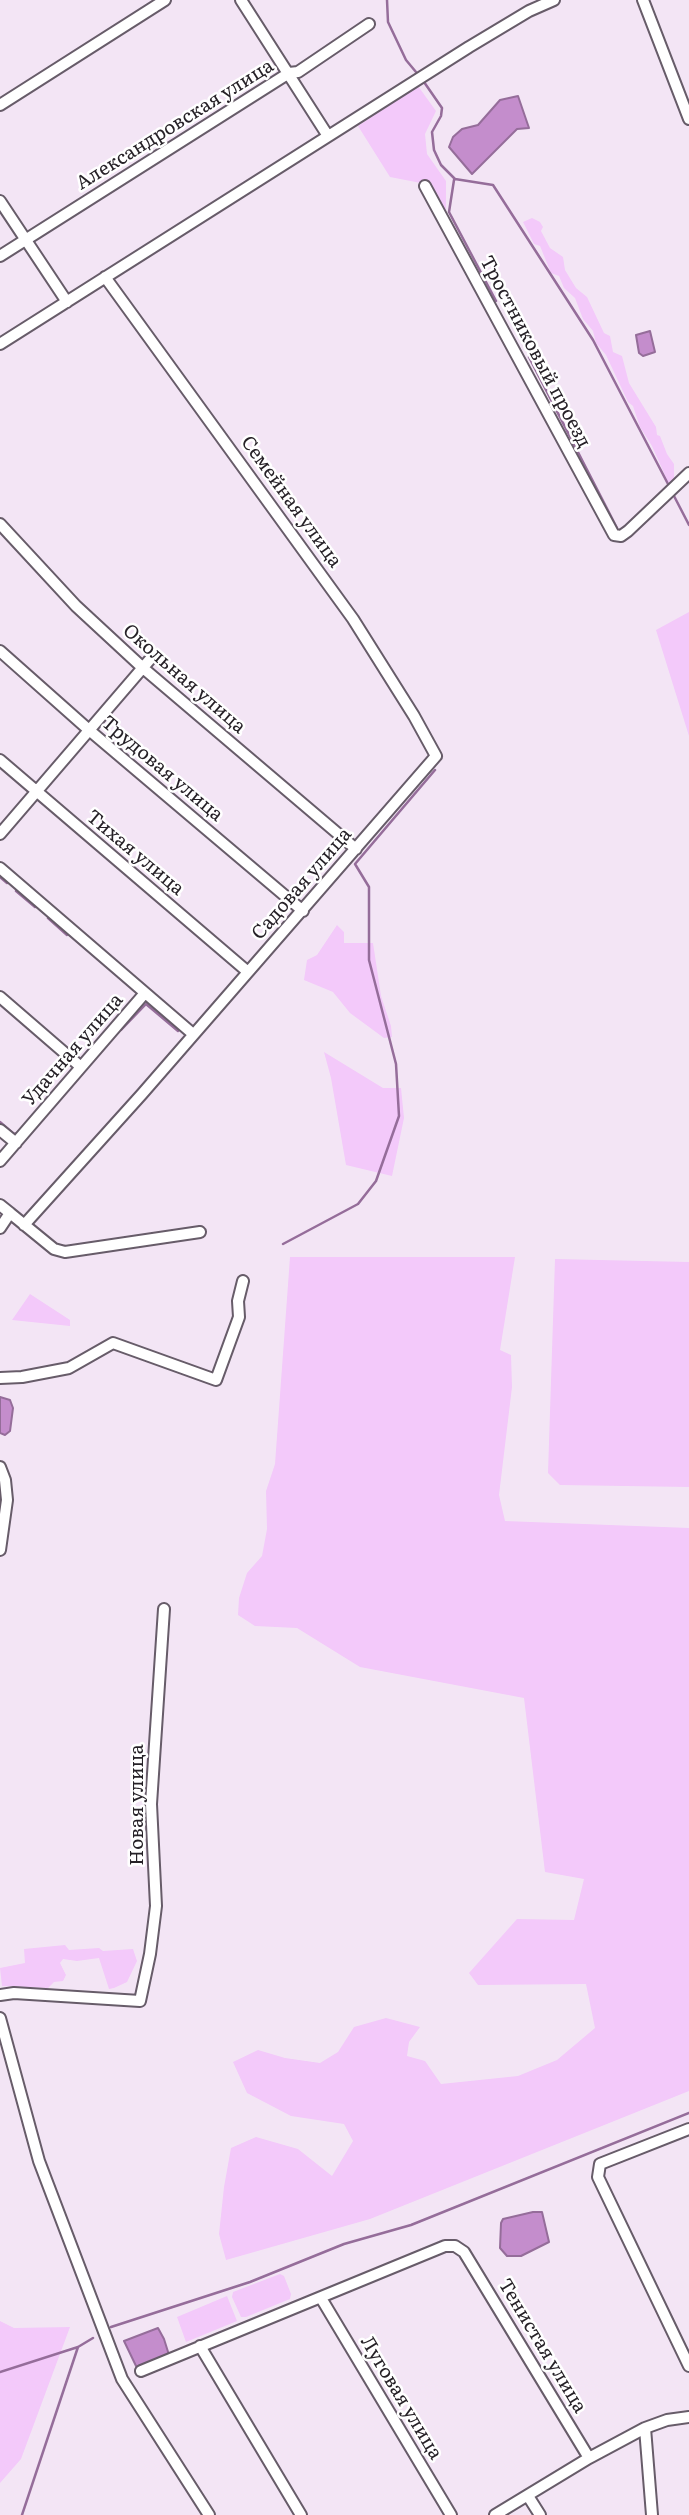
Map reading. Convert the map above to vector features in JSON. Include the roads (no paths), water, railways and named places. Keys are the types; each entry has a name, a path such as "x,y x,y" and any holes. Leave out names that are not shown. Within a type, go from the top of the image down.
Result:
{"street":[{"path":"0,105 165,0"},
{"path":"241,0 328,136"},
{"path":"0,344 469,47 529,11 554,0"},
{"path":"643,0 689,118"},
{"name":"Александровская улица","path":"0,256 289,73 298,72 369,24"},
{"name":"Тростниковый проезд","path":"425,186 614,535 621,536 628,531 689,473"},
{"path":"0,201 66,302"},
{"name":"Семейная улица","path":"106,277 353,619 436,756"},
{"name":"Окольная улица","path":"0,524 69,599 144,668 356,849"},
{"name":"Трудовая улица","path":"0,651 303,911"},
{"path":"0,834 152,657"},
{"name":"Садовая улица","path":"24,1225 303,911 436,756"},
{"name":"Тихая улица","path":"0,760 248,972"},
{"path":"0,868 193,1034"},
{"name":"Удачная улица","path":"0,1161 145,993"},
{"path":"0,997 81,1067"},
{"path":"0,1130 16,1143"},
{"path":"0,1205 54,1249 65,1252 200,1232"},
{"path":"0,1228 10,1213"},
{"path":"0,1378 22,1377 69,1368 113,1343 216,1380 239,1317 238,1301 243,1281"},
{"path":"0,1467 5,1480 7,1500 0,1550"},
{"name":"Новая улица","path":"0,1995 14,1993 140,2001 156,1906 151,1804 164,1609"},
{"path":"0,2018 39,2161 122,2379 209,2515"},
{"path":"689,2129 600,2164 598,2177 689,2366"},
{"name":"Тенистая улица","path":"321,2298 445,2246 455,2246 464,2252 589,2458"},
{"path":"141,2371 321,2298"},
{"name":"Луговая улица","path":"321,2298 451,2515"},
{"path":"200,2346 301,2515"},
{"path":"495,2515 589,2458 645,2428 667,2420 689,2417"},
{"path":"645,2428 652,2515"},
{"path":"528,2496 540,2515"}],"waterway":[{"path":"387,0 388,22 406,60 416,72"},
{"path":"424,82 442,108 441,116 432,132 434,150 441,165 455,179 493,185 593,340 668,484"},
{"path":"454,180 449,212 496,301"},
{"path":"529,357 617,528"},
{"path":"674,496 689,525"},
{"path":"283,1244 358,1204 376,1181 399,1116 396,1064 369,960 369,887 355,864 435,770"},
{"path":"0,877 7,883"},
{"path":"16,891 35,907"},
{"path":"48,918 67,935"},
{"path":"121,1030 146,1004 178,1031"},
{"path":"0,1122 14,1134 18,1133"},
{"path":"111,2327 250,2282 344,2244 411,2225 689,2113"},
{"path":"0,2372 78,2347 93,2338"},
{"path":"22,2515 78,2347"}]}
